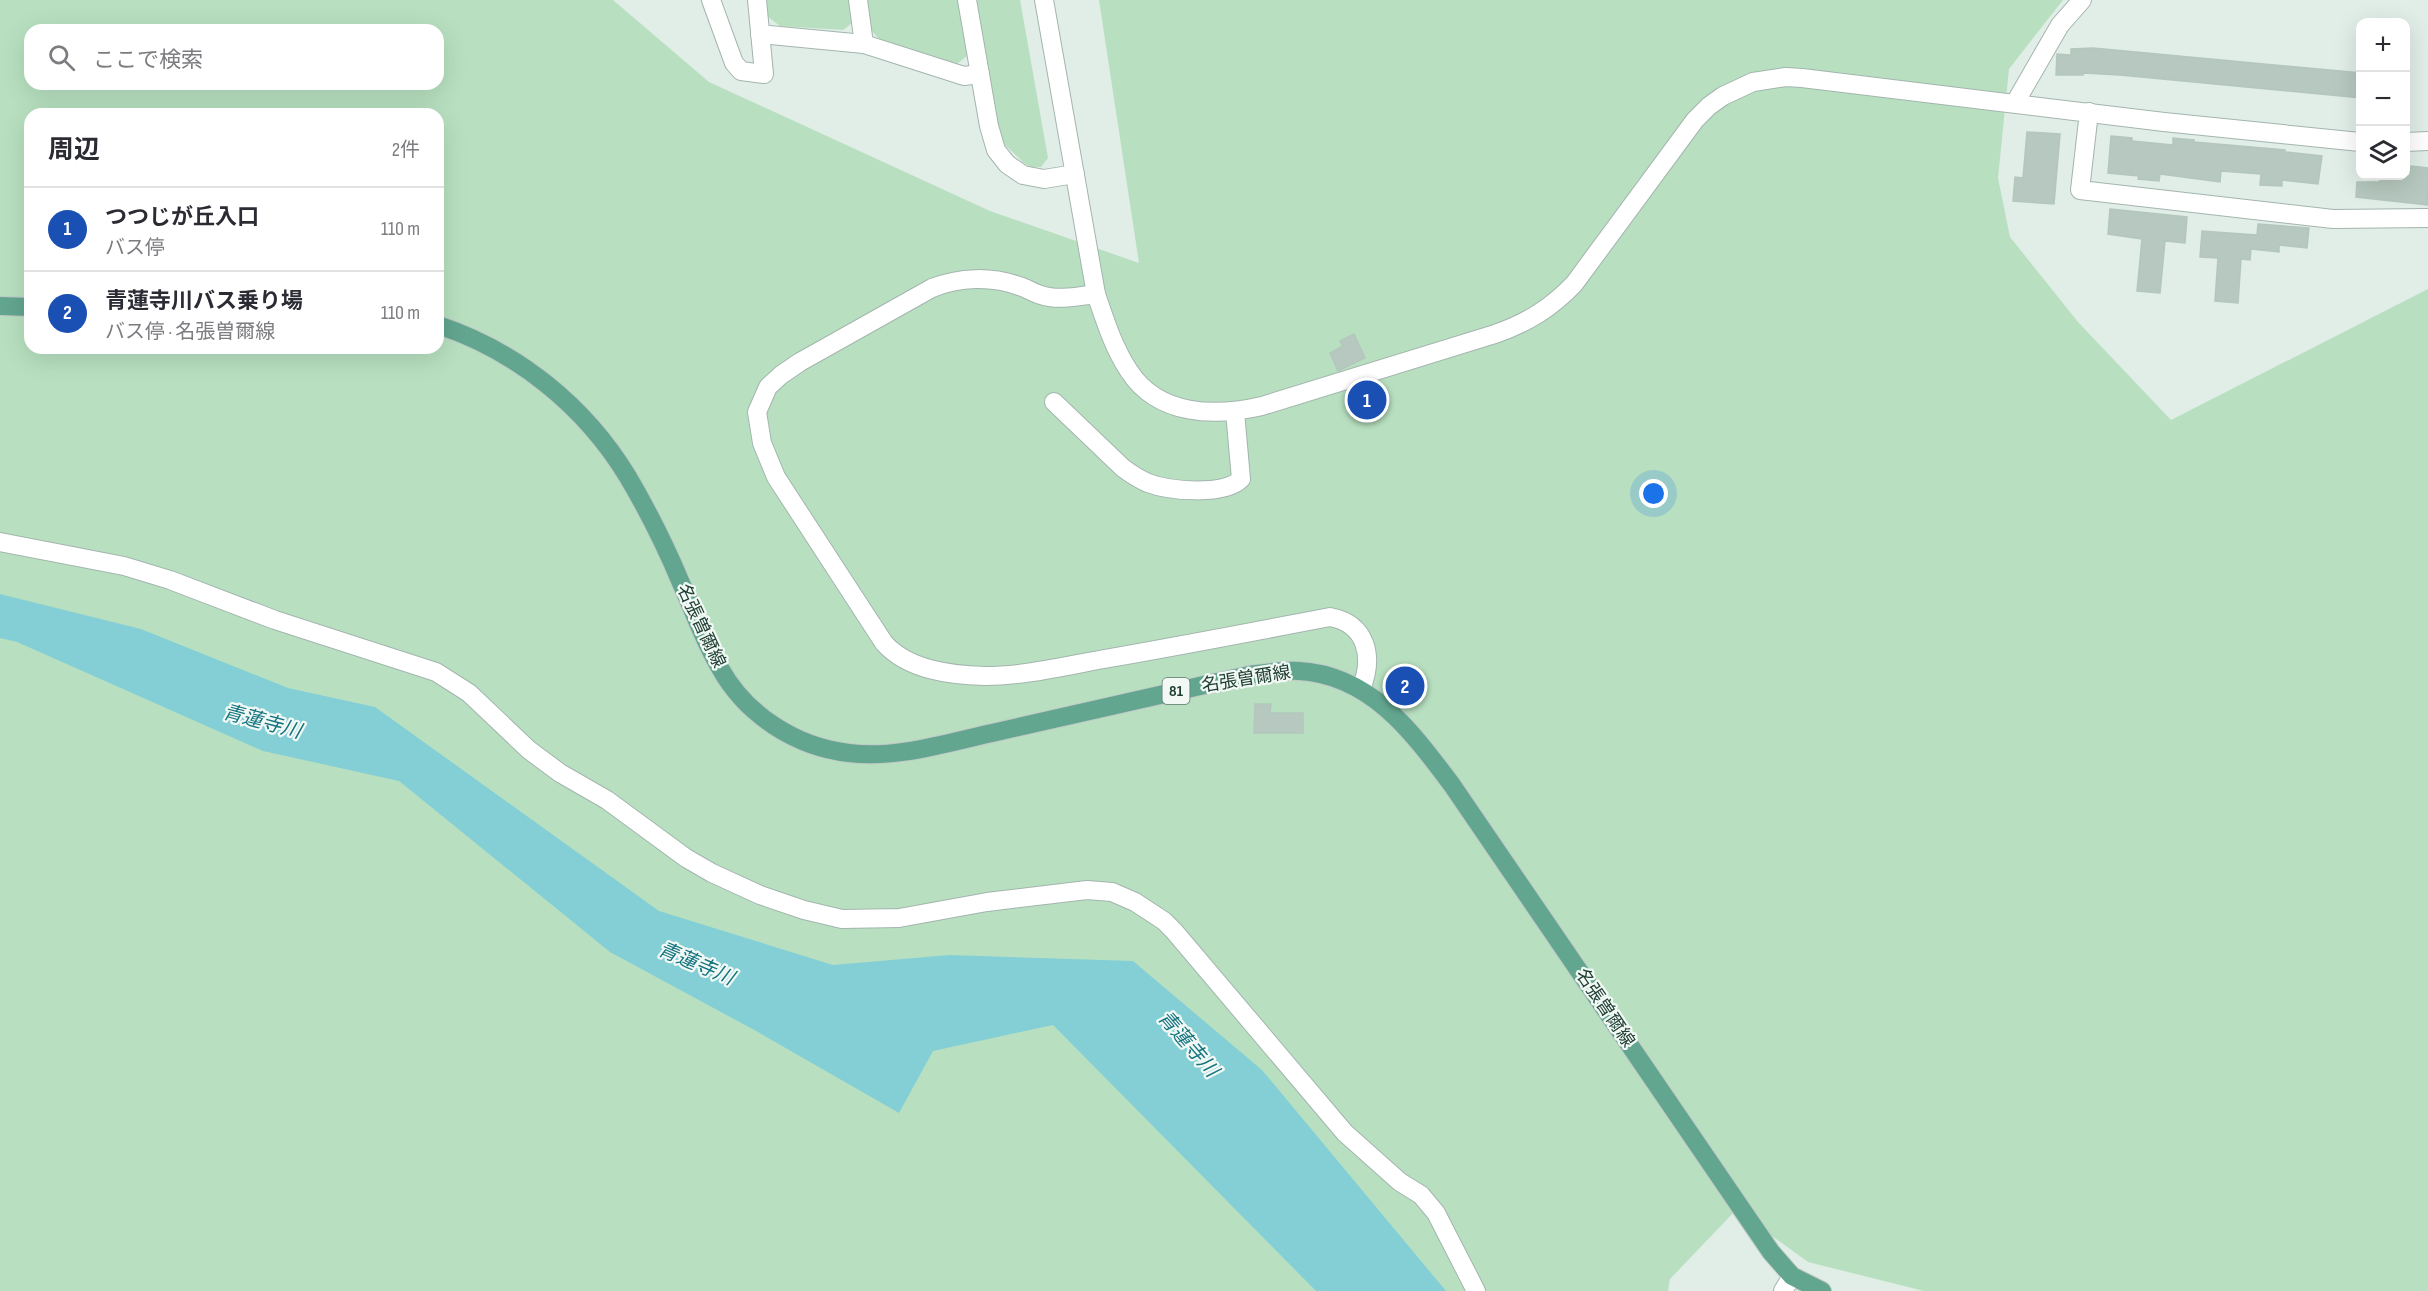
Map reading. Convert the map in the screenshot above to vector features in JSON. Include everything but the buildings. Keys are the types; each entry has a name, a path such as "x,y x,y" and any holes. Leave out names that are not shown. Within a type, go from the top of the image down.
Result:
{"main road":[{"path":"0,306 24,307"},
{"name":"名張曽爾線","path":"444,328 517,364 551,387 573,408 611,453 627,477 667,551 721,670 748,706 765,720 796,738 835,751 859,754 889,753 1017,727 1238,677 1275,672 1299,671 1323,674 1361,689 1377,700 1412,734 1452,785 1772,1252 1788,1283 1821,1291"}],"street":[{"path":"711,0 734,63 741,71 764,74 757,0"},
{"path":"858,0 864,44"},
{"path":"966,0 992,140 1002,158 1016,171 1033,178 1044,179 1075,174"},
{"path":"1044,0 1096,294 1118,353 1130,373 1145,388 1162,400 1201,413 1235,412 1522,325 1559,300 1574,284 1695,120 1723,96 1753,82 1786,77 1802,78 2356,141"},
{"path":"2015,103 2060,25 2082,0"},
{"path":"760,34 864,44 964,76 980,74"},
{"path":"2089,112 2080,190 2333,219 2428,218"},
{"path":"2410,142 2428,141"},
{"path":"1096,294 1056,298 1040,295 999,280 948,282 932,288 800,362 768,387 757,412 757,425 768,462 784,491 884,643 904,661 918,666 961,675 1000,675 1218,639 1330,617 1343,620 1356,628 1363,640 1367,656 1366,676 1361,689"},
{"path":"1054,402 1134,476 1150,484 1184,490 1229,487 1241,479 1235,412"},
{"path":"0,542 124,566 170,580 275,620 436,672 469,693 529,750 560,774 607,800 686,858 760,895 804,910 842,919 899,918 997,900 1087,890 1112,892 1136,902 1164,921 1174,931 1346,1133 1400,1182 1421,1195 1436,1213 1476,1291"}],"green space":[{"path":"0,0 613,0 709,82 990,211 1139,263 1099,0 2063,0 2009,69 1998,178 2010,237 2078,322 2171,420 2428,289 2428,1291 1924,1291 1808,1262 1736,1210 1670,1279 1668,1291 0,1291"},
{"path":"766,0 849,0 852,23 843,30 780,26 768,17"},
{"path":"867,0 958,0 968,55 957,64 880,40 870,29"},
{"path":"975,0 1020,0 1048,158 1041,167 1031,167 1024,163 1001,141"}],"water":[{"name":"青蓮寺川","path":"0,594 141,629 288,688 375,707 659,911 833,965 949,955 1133,961 1262,1070 1446,1291 1316,1291 1053,1025 933,1051 899,1113 756,1031 610,952 399,781 263,751 17,642 0,638"}],"place":[{"name":"つつじが丘入口","path":"1367,400"},
{"name":"青蓮寺川バス乗り場","path":"1405,686"}]}
